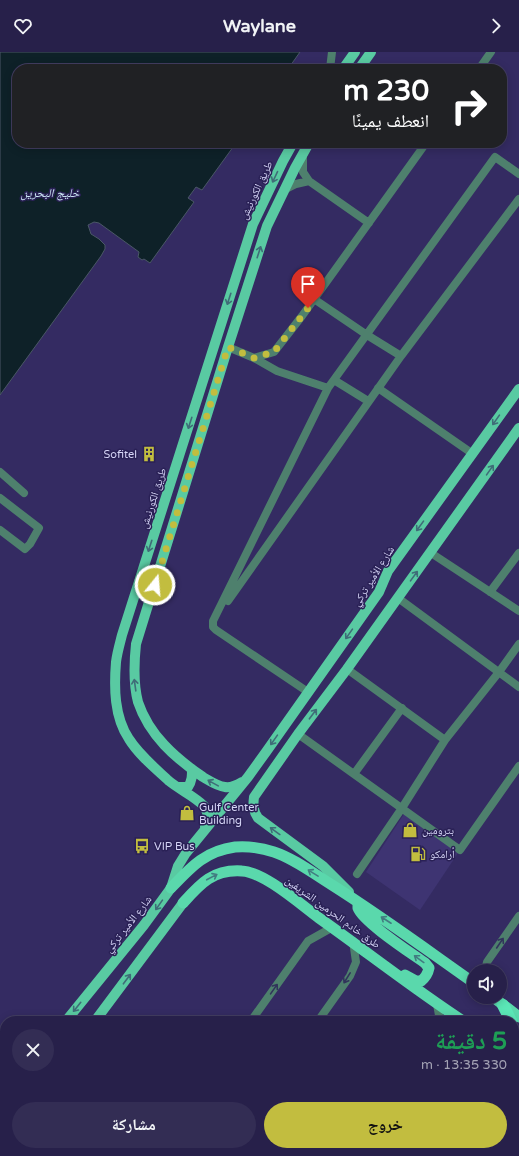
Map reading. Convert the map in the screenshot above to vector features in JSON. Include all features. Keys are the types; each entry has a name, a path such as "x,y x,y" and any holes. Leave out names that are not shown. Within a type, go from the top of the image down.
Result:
{"highway":[{"path":"171,888 200,859 210,854 228,848 247,847 271,851 290,859 358,901 467,978"},
{"name":"طرق خادم الحرمين الشريفين","path":"183,903 202,883 218,874 230,871 243,871 263,878 353,941 455,1016"},
{"path":"358,901 358,909 368,920 425,963 429,968 428,972 421,981 416,981 364,950"},
{"path":"503,1005 519,1016"},
{"path":"503,1005 508,1016"}],"main road":[{"path":"347,64 356,52"},
{"path":"363,64 371,52"},
{"name":"طريق الكورنيش","path":"200,836 208,820 208,811 201,803 172,782 145,759 129,739 123,728 115,695 116,660 124,628 253,224 283,161 291,148"},
{"path":"248,776 236,786 224,787 212,783 176,757 167,748 148,724 140,707 134,674 134,660 136,644 267,226 294,168 305,148"},
{"name":"شارع الأمير تركي","path":"70,1016 144,925 171,888 178,866 186,853 248,776 379,592 388,571 519,389"},
{"path":"358,901 322,866 258,818 254,813 253,808 254,797 298,734 431,553 519,428"},
{"path":"379,592 396,601"},
{"path":"179,787 188,787 191,783 192,769"},
{"path":"99,1016 183,903"}],"street":[{"path":"331,64 332,52"},
{"path":"483,64 491,52"},
{"path":"306,148 303,172 310,181 369,223"},
{"path":"254,358 274,352 422,148"},
{"path":"308,692 216,630 213,627 213,621 328,388 495,157 519,174"},
{"path":"284,190 296,184 310,181"},
{"path":"213,621 401,356 519,200"},
{"path":"314,299 401,356"},
{"path":"228,347 254,358 277,371 328,388"},
{"path":"334,380 368,402"},
{"path":"378,388 473,454"},
{"path":"0,472 24,492"},
{"path":"0,498 39,528 30,544 24,549 0,530"},
{"path":"431,553 519,611"},
{"path":"490,592 519,553"},
{"path":"396,601 519,686"},
{"path":"357,874 402,808 445,740 499,672 519,644"},
{"path":"347,668 445,740"},
{"path":"354,774 402,708"},
{"path":"298,734 460,850 519,766"},
{"path":"487,964 519,916"},
{"path":"255,1016 308,941 333,927"},
{"path":"322,1016 350,976 356,962 353,941"},
{"path":"437,1004 439,1016"}],"shaded area":[{"path":"404,814 458,853 420,910 366,872"}],"water":[{"name":"خليج البحرين","path":"0,52 300,52 292,64 12,64 12,148 232,148 202,190 196,187 188,198 194,202 150,263 138,257 139,252 99,223 94,222 88,225 91,234 105,245 105,249 0,395"}],"place":[{"name":"Sofitel","path":"149,454"},
{"name":"Gulf Center Building","path":"187,813"},
{"name":"بترومين","path":"410,830"},
{"name":"VIP Bus","path":"142,846"},
{"name":"أرامكو","path":"418,854"}],"route":[{"path":"155,585 228,347 254,358 274,352 308,308"}]}
